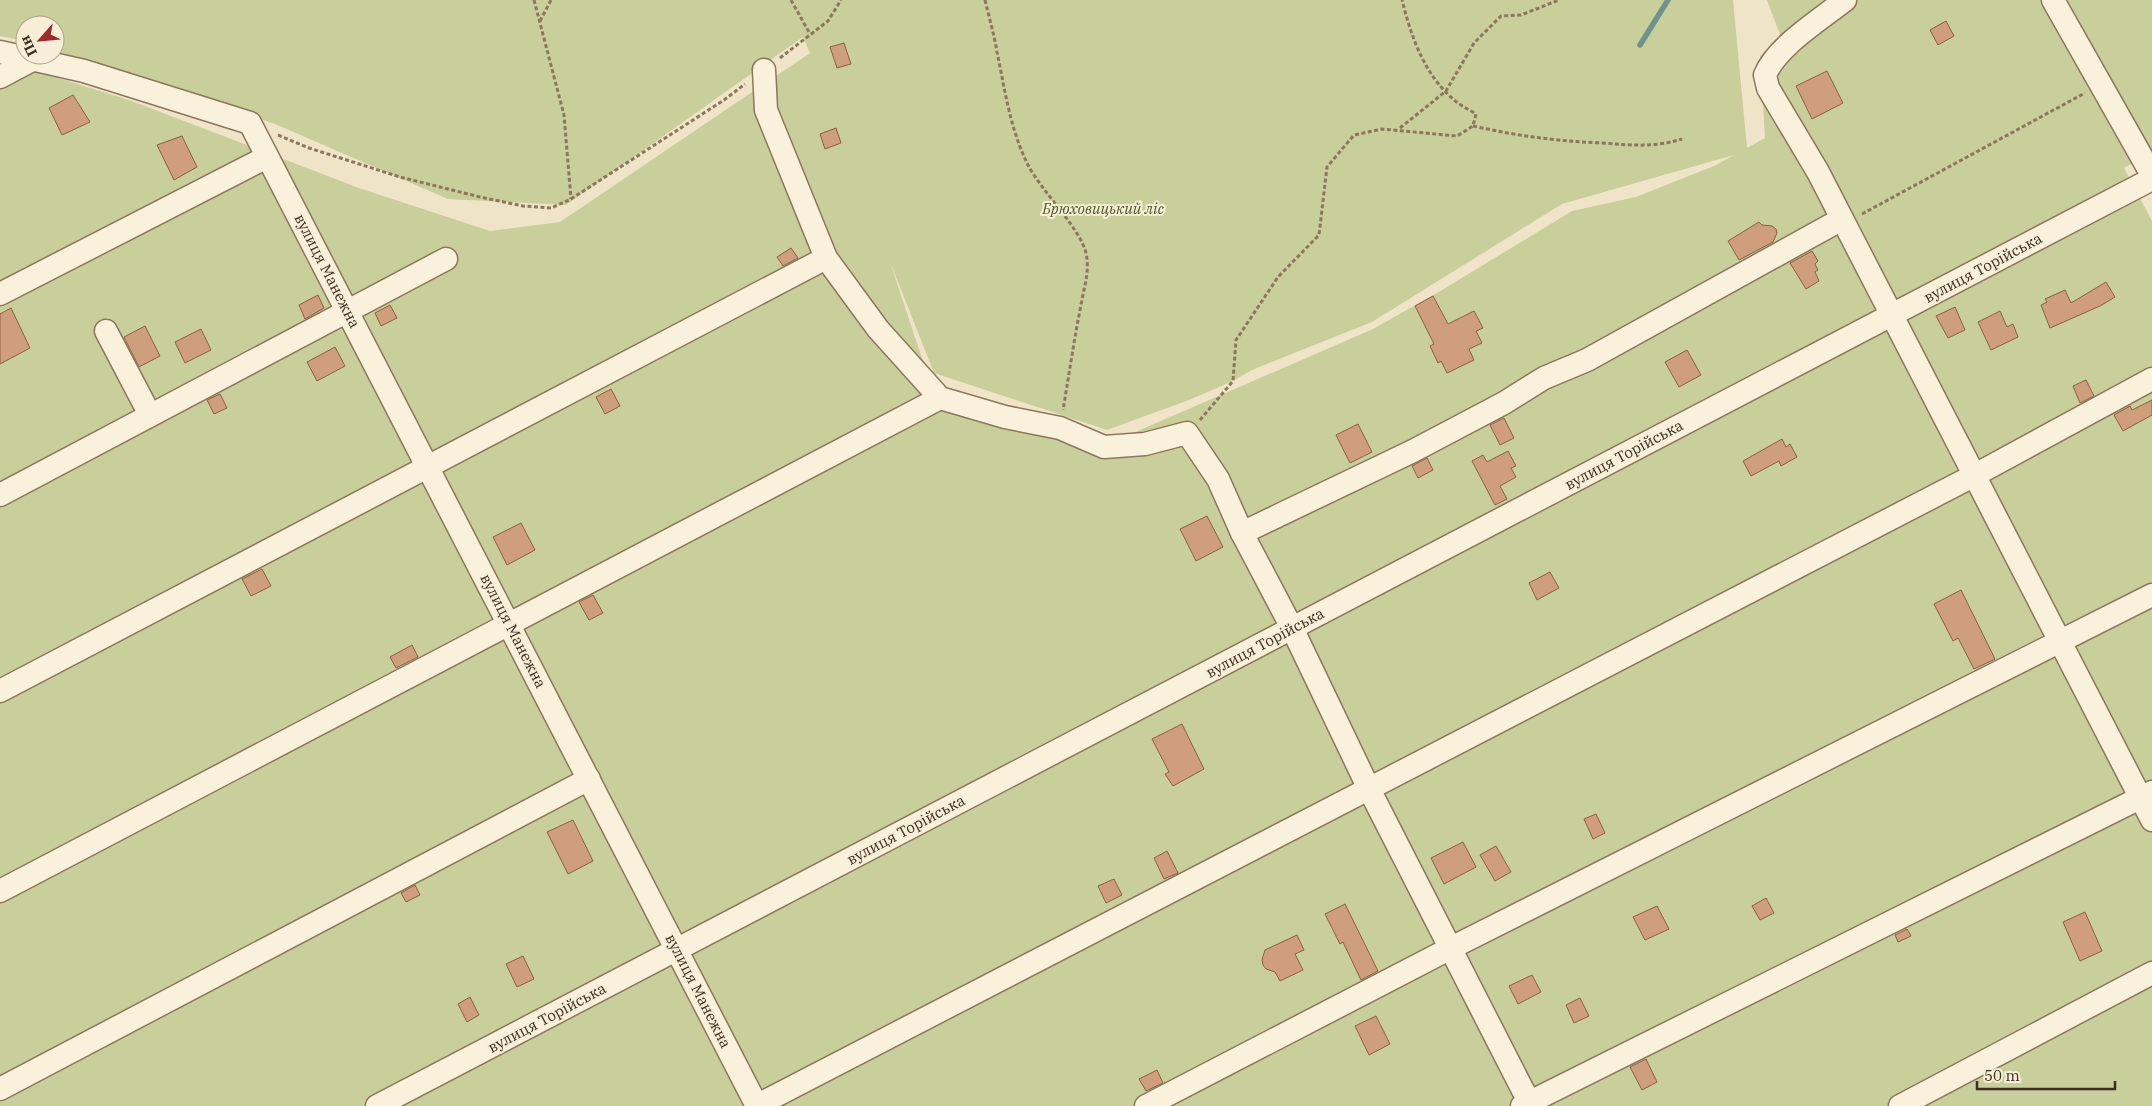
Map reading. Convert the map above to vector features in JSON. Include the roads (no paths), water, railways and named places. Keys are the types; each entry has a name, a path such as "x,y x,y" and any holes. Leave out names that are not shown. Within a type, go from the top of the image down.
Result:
{"street":[{"path":"1845,0 1790,44 1777,58 1765,75 1770,93 1818,172 2060,641 2146,795 2152,820"},
{"path":"2053,0 2152,175"},
{"path":"0,52 15,55"},
{"path":"0,78 23,65"},
{"name":"вулиця Манежна","path":"59,65 84,71 250,123 757,1106"},
{"path":"764,70 766,110 826,258 878,329 940,398 1005,417 1060,428 1104,448 1146,444 1187,433 1218,480 1242,533 1292,628 1369,789 1451,948 1528,1105 2146,795"},
{"path":"0,294 267,157"},
{"name":"вулиця Торійська","path":"377,1106 2152,179"},
{"path":"1242,533 1413,451 1504,403 1544,378 1587,360 1843,222"},
{"path":"0,691 826,258"},
{"path":"0,495 446,259"},
{"path":"106,331 150,415"},
{"path":"757,1106 1975,475 2152,379"},
{"path":"0,891 940,398"},
{"path":"1146,1106 1451,948 2152,595"},
{"path":"0,1090 589,780"},
{"path":"1900,1106 2152,973"}],"waterway":[{"path":"1640,45 1668,0"}],"park label":[{"name":"Брюховицький ліс","path":"1103,209"}]}
